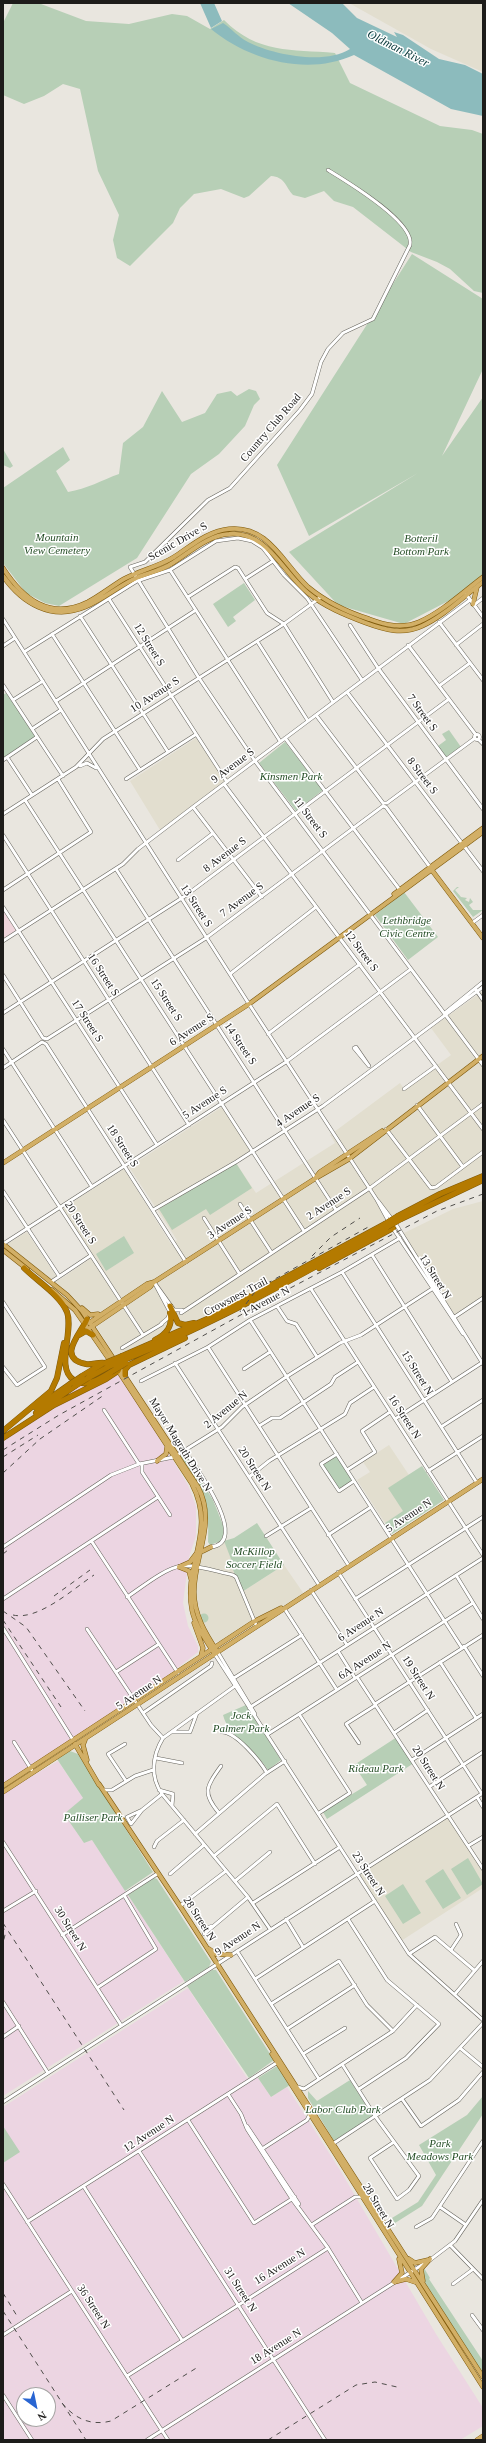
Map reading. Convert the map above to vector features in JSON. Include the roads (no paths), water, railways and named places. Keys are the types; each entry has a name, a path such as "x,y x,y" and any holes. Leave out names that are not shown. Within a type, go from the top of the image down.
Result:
{"highway":[{"name":"Crowsnest Trail","path":"124,1358 187,1334 440,1194 483,1176"},
{"name":"Crowsnest Trail","path":"399,1218 483,1180"},
{"name":"Crowsnest Trail","path":"3,1431 85,1377 281,1285 386,1225"},
{"path":"281,1285 323,1266 395,1227"},
{"path":"24,1268 61,1303 68,1318 69,1332 65,1364 69,1376 76,1381 87,1383 108,1367 165,1333 171,1324 170,1309"},
{"path":"170,1309 175,1320 185,1325 192,1324 234,1308"},
{"path":"125,1375 126,1369 130,1365 234,1308"},
{"path":"3,1431 46,1396 54,1387 58,1374 68,1318"},
{"path":"88,1324 75,1338 71,1347 77,1360 87,1364 108,1367"},
{"path":"75,1338 84,1332 93,1335"},
{"path":"3,1438 54,1405 119,1369"},
{"name":"Crowsnest Trail","path":"3,1438 72,1385"}],"main road":[{"name":"Scenic Drive S","path":"3,568 13,584 26,596 41,604 58,609 73,607 85,603 162,564 216,531 240,528 254,532 270,543 299,578 322,597 354,614 378,623 399,626 422,620 483,582"},
{"name":"Scenic Drive S","path":"3,576 11,588 26,602 43,610 61,612 85,608 135,578 163,569 210,539 224,534 238,534 252,536 268,547 294,580 317,600 359,620 380,628 399,631 423,626 483,577"},
{"path":"472,603 477,586"},
{"name":"6 Avenue S","path":"463,845 483,828"},
{"name":"6 Avenue S","path":"3,1163 249,1004 384,902 483,832"},
{"path":"431,868 483,938"},
{"name":"3 Avenue S","path":"88,1324 150,1287 154,1282 316,1178 320,1172 348,1157 483,1056"},
{"path":"3,1244 93,1316 111,1307"},
{"path":"3,1250 64,1300 88,1324 93,1335 119,1369"},
{"path":"71,1299 119,1369"},
{"name":"3 Avenue S","path":"88,1324 111,1307 121,1303"},
{"name":"Mayor Magrath Drive N","path":"119,1369 125,1375 192,1484 200,1503 202,1526 200,1552"},
{"name":"Mayor Magrath Drive N","path":"119,1369 167,1445 198,1486 204,1500 207,1521 204,1542 192,1582 190,1595 193,1613 214,1650"},
{"path":"157,1461 166,1454 167,1445"},
{"name":"5 Avenue N","path":"3,1786 87,1738 136,1702 228,1639 319,1585 483,1479"},
{"path":"204,1542 211,1547"},
{"path":"179,1566 190,1562 200,1552 211,1547"},
{"path":"179,1566 189,1571 192,1582"},
{"name":"Mayor Magrath Drive N","path":"196,1568 195,1603 200,1622 214,1650"},
{"path":"193,1613 203,1648 201,1657"},
{"name":"5 Avenue N","path":"3,1792 73,1740 136,1702 255,1623"},
{"path":"208,1638 217,1642 228,1639"},
{"path":"87,1738 83,1745 90,1770"},
{"name":"28 Street N","path":"73,1740 90,1770 157,1874 180,1906 261,2033 310,2114 404,2254 416,2282 483,2387"},
{"name":"28 Street N","path":"99,1784 120,1816"},
{"path":"207,1948 216,1954 231,1955"},
{"name":"28 Street N","path":"278,2062 305,2100 397,2253 425,2286 483,2377"},
{"path":"386,2235 436,2303"},
{"path":"394,2282 402,2270 397,2253"},
{"path":"404,2254 415,2263 430,2259"},
{"path":"425,2286 421,2269 430,2259"},
{"path":"394,2282 406,2279 416,2282"},
{"path":"477,2440 483,2436"}],"street":[{"name":"Country Club Road","path":"135,578 130,567 145,562 208,500 230,488 300,410 312,394 321,362 328,349 343,333 372,319 410,245 411,238 408,232 390,213 355,186 328,170"},
{"name":"Scenic Drive S","path":"24,652 109,598 135,578 170,570 216,541 230,538 247,539 258,544 312,605 362,680"},
{"path":"246,579 273,561"},
{"path":"188,597 235,567 239,569 267,613 284,624 333,702"},
{"path":"170,570 280,742"},
{"name":"11 Street S","path":"135,578 199,678 255,761 483,1065"},
{"path":"465,593 483,617"},
{"name":"10 Avenue S","path":"3,814 76,767 90,755 103,739 284,624 322,597"},
{"name":"12 Street S","path":"109,598 226,783 316,907 483,1129"},
{"name":"9 Avenue S","path":"3,941 116,869 193,807 439,622 483,598"},
{"path":"56,701 196,610"},
{"path":"80,616 168,752"},
{"name":"13 Street S","path":"3,619 206,938 317,1110 395,1227"},
{"path":"439,622 483,680"},
{"path":"456,644 483,624"},
{"name":"7 Street S","path":"350,625 378,668 483,809"},
{"path":"52,634 140,770"},
{"path":"3,646 15,638"},
{"path":"257,641 308,721"},
{"path":"408,645 483,744"},
{"path":"439,686 470,663"},
{"path":"13,700 43,681"},
{"path":"3,685 63,776"},
{"path":"3,694 7,691"},
{"name":"8 Street S","path":"347,692 483,871"},
{"name":"8 Avenue S","path":"3,1013 181,898 233,861 386,744 449,699"},
{"path":"32,729 62,710"},
{"path":"316,715 383,803 387,804 483,732"},
{"path":"126,779 195,735"},
{"path":"3,760 38,737"},
{"path":"285,738 400,891"},
{"path":"7,757 32,796"},
{"path":"76,767 90,763 99,771"},
{"path":"3,890 91,832 58,779"},
{"name":"15 Street S","path":"26,800 304,1231"},
{"name":"7 Avenue S","path":"20,1002 43,1038 46,1039 206,938 383,806 386,807 431,868"},
{"path":"193,807 212,834 262,897"},
{"path":"178,860 212,834"},
{"name":"16 Street S","path":"3,835 189,1125"},
{"name":"14 Street S","path":"116,869 255,1082 336,1210"},
{"name":"17 Street S","path":"3,907 157,1145"},
{"path":"230,974 316,907"},
{"path":"472,923 483,915"},
{"path":"268,1034 360,964"},
{"name":"5 Avenue S","path":"3,1244 286,1062 411,969"},
{"path":"3,975 20,1002"},
{"name":"4 Avenue S","path":"153,1210 252,1152 317,1110 445,1014 476,990 483,982"},
{"name":"4 Avenue S","path":"476,990 483,987"},
{"path":"476,990 483,1000"},
{"name":"18 Street S","path":"12,1063 42,1042 46,1044 186,1262"},
{"path":"3,1049 92,1187"},
{"path":"361,1056 371,1070"},
{"path":"3,1068 12,1063"},
{"path":"404,1089 436,1066"},
{"name":"2 Avenue S","path":"181,1313 190,1305 370,1188 483,1104"},
{"path":"417,1105 463,1166"},
{"name":"20 Street S","path":"3,1120 142,1335"},
{"path":"386,1129 431,1188 436,1187 483,1152"},
{"path":"3,1191 58,1276"},
{"path":"240,1204 271,1252"},
{"path":"204,1218 239,1273"},
{"name":"13 Street N","path":"395,1227 400,1238 434,1288"},
{"name":"13 Street N","path":"395,1227 483,1363"},
{"name":"1 Avenue N","path":"141,1381 208,1347 250,1320 311,1289 400,1238"},
{"path":"372,1255 452,1382"},
{"path":"51,1282 90,1256"},
{"name":"15 Street N","path":"342,1272 477,1483"},
{"path":"154,1282 170,1309 179,1312 190,1305"},
{"name":"2 Avenue N","path":"3,1547 111,1475 140,1464 176,1456 185,1451 218,1430 245,1405 286,1377 340,1343 346,1342 376,1326 434,1288"},
{"name":"16 Street N","path":"311,1289 483,1556"},
{"path":"453,1318 483,1298"},
{"path":"3,1302 44,1365 43,1369 31,1378 17,1385 3,1367"},
{"path":"277,1306 287,1321 296,1324 317,1358"},
{"path":"3,1312 8,1309"},
{"path":"122,1348 162,1324 168,1318 170,1309"},
{"path":"250,1320 444,1621 483,1676"},
{"path":"208,1347 349,1566"},
{"path":"244,1369 270,1352"},
{"path":"259,1426 270,1419 280,1418 331,1384 335,1377 358,1362"},
{"name":"20 Street N","path":"175,1363 319,1585"},
{"path":"395,1419 483,1363"},
{"path":"249,1478 277,1456 320,1428 345,1414 350,1403 374,1387"},
{"path":"441,1427 483,1400"},
{"path":"104,1410 140,1464 142,1472 170,1515"},
{"path":"347,1470 375,1452 362,1431 390,1412"},
{"path":"428,1471 483,1436"},
{"name":"Mayor Magrath Drive N","path":"185,1451 211,1492 226,1529 226,1537 223,1542 211,1547"},
{"path":"337,1454 321,1464 339,1490 354,1481"},
{"path":"3,1599 92,1542 158,1497"},
{"path":"328,1535 371,1507"},
{"path":"266,1536 311,1508"},
{"path":"355,1599 483,1517"},
{"path":"92,1542 178,1673"},
{"name":"6 Avenue N","path":"250,1707 427,1594 483,1556"},
{"path":"128,1597 179,1566 196,1568 236,1577 255,1623"},
{"name":"19 Street N","path":"338,1572 482,1793"},
{"path":"456,1575 483,1619"},
{"path":"311,1590 347,1645"},
{"name":"6A Avenue N","path":"268,1734 473,1603"},
{"path":"283,1607 302,1634 337,1690"},
{"name":"28 Street N","path":"3,1628 73,1740"},
{"path":"87,1629 143,1713 163,1738"},
{"path":"234,1678 302,1634"},
{"path":"359,1743 346,1724 483,1635"},
{"path":"116,1672 159,1644"},
{"name":"23 Street N","path":"214,1650 234,1678 250,1707"},
{"name":"23 Street N","path":"214,1650 235,1686 268,1734 409,1954 455,1994 483,2021"},
{"name":"20 Street N","path":"338,1651 375,1704 483,1869"},
{"path":"440,1662 476,1718"},
{"name":"5 Avenue N","path":"143,1713 211,1666 212,1663"},
{"path":"235,1686 163,1738 152,1770 159,1790 253,1903 270,1929"},
{"path":"394,1733 428,1710"},
{"path":"169,1733 190,1732 198,1712"},
{"path":"299,1714 350,1793 319,1813"},
{"path":"412,1760 483,1714"},
{"path":"222,1732 234,1736 259,1760 267,1773"},
{"path":"14,1742 32,1770"},
{"path":"125,1744 108,1754 126,1781"},
{"path":"430,1787 483,1752"},
{"path":"156,1758 182,1764"},
{"path":"195,1834 267,1773 285,1761"},
{"path":"219,1813 208,1800 207,1794 210,1781 221,1766"},
{"path":"104,1790 112,1790 126,1781 152,1770"},
{"path":"109,1798 112,1790"},
{"path":"159,1790 173,1794 172,1806"},
{"name":"9 Avenue N","path":"3,2102 482,1793"},
{"path":"142,1810 127,1817 131,1824 142,1810 162,1794"},
{"path":"476,1797 483,1807"},
{"path":"214,1856 277,1804 315,1864"},
{"path":"154,1846 157,1841 184,1820"},
{"path":"468,1846 483,1837"},
{"name":"30 Street N","path":"3,1842 36,1891 62,1935 122,2025"},
{"path":"170,1874 204,1845"},
{"path":"253,1903 340,1847"},
{"path":"235,1881 270,1852"},
{"path":"180,1906 226,1871"},
{"path":"62,1935 157,1874"},
{"path":"3,1911 36,1891"},
{"path":"97,1988 156,1948 124,1895"},
{"path":"212,1926 248,1897"},
{"path":"255,1979 375,1901"},
{"path":"286,1919 303,1947"},
{"path":"348,1919 387,1980 439,2024 410,2056 359,2089"},
{"path":"451,1950 461,1935 456,1924"},
{"path":"409,1954 435,1937 474,1970"},
{"path":"237,1951 319,2079"},
{"path":"271,2004 338,1961 367,2005 393,2031"},
{"path":"455,1994 483,1961"},
{"path":"287,2029 355,1986"},
{"path":"3,2002 48,2073"},
{"path":"295,2085 300,2089 304,2089 393,2031 416,2005"},
{"path":"331,2145 436,2075 483,2021"},
{"path":"3,2037 19,2026"},
{"path":"303,2054 345,2028"},
{"path":"460,2048 483,2067"},
{"name":"12 Avenue N","path":"27,2222 278,2062"},
{"path":"342,2064 376,2116 419,2176 409,2190 397,2199 370,2158 394,2142"},
{"path":"402,2099 421,2126 458,2100 483,2072"},
{"path":"304,2089 305,2100"},
{"path":"228,2094 247,2126 247,2129 262,2149 293,2198 313,2224 362,2303"},
{"path":"262,2149 307,2120 310,2114"},
{"path":"188,2120 254,2223 293,2198"},
{"path":"307,2120 315,2121"},
{"path":"416,2227 430,2220 483,2141"},
{"name":"31 Street N","path":"139,2151 325,2440"},
{"name":"36 Street N","path":"3,2184 168,2440"},
{"path":"84,2186 182,2340"},
{"path":"355,2197 358,2190"},
{"path":"313,2224 355,2197 363,2197"},
{"name":"18 Avenue N","path":"147,2440 450,2246 483,2200"},
{"path":"440,2207 466,2225"},
{"path":"450,2246 483,2280"},
{"name":"16 Avenue N","path":"127,2376 328,2248"},
{"path":"453,2284 472,2270"},
{"path":"3,2335 72,2291"},
{"path":"472,2314 483,2330"},
{"path":"3,2395 32,2440"}],"water":[{"path":"200,3 214,3 222,21 211,28"},
{"name":"Oldman River","path":"288,3 342,3 357,18 397,37 394,32 403,35 439,59 465,65 483,74 483,116 451,109 354,55 336,61 318,64 280,62 243,50 211,29 223,23 244,40 259,47 285,54 313,57 327,56 339,54 350,49 332,33"}],"railway":[{"path":"3,1450 59,1415 277,1295 437,1211 483,1194"},
{"path":"312,1256 331,1237 360,1218"},
{"path":"240,1312 257,1289 370,1226"},
{"path":"3,1473 40,1439 104,1395"},
{"path":"3,1457 38,1435"},
{"path":"3,1554 8,1550"},
{"path":"54,1596 90,1570"},
{"path":"13,1615 23,1616 44,1609 94,1575"},
{"path":"3,1611 26,1627 85,1711"},
{"path":"3,1620 61,1707"},
{"path":"3,1923 124,2110"},
{"path":"3,1925 5,1935 3,1943"},
{"path":"3,2293 17,2316"},
{"path":"3,2311 86,2440"},
{"path":"62,2403 72,2413 84,2420 97,2423 111,2421 198,2367"},
{"path":"268,2440 356,2385 375,2382 397,2387"}],"park label":[{"name":"Mountain View Cemetery","path":"57,544"},
{"name":"Botteril Bottom Park","path":"421,545"},
{"name":"Kinsmen Park","path":"291,777"},
{"name":"Lethbridge Civic Centre","path":"407,927"},
{"name":"McKillop Soccer Field","path":"254,1558"},
{"name":"Jock Palmer Park","path":"241,1722"},
{"name":"Rideau Park","path":"376,1769"},
{"name":"Palliser Park","path":"93,1818"},
{"name":"Labor Club Park","path":"343,2110"},
{"name":"Park Meadows Park","path":"440,2150"}]}
